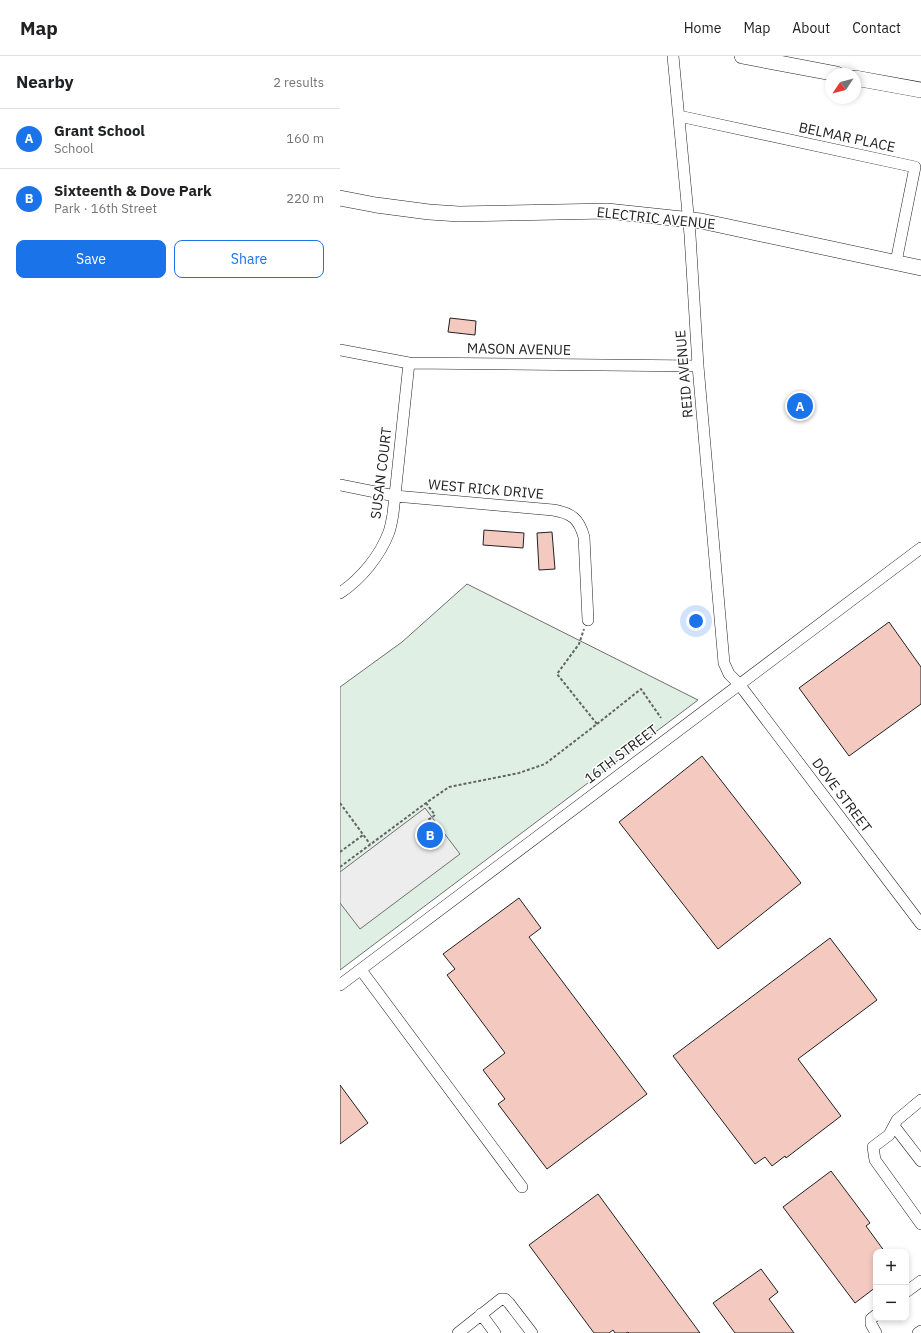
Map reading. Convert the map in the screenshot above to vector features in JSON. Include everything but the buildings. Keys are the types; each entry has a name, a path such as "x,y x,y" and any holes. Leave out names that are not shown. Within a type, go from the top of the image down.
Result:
{"main road":[{"path":"742,56 825,72"},
{"path":"861,79 921,90"},
{"name":"ELECTRIC AVENUE","path":"340,198 421,211 459,214 607,210 687,219 921,268"}],"street":[{"name":"REID AVENUE","path":"673,56 687,219 690,235 698,366 724,663 729,674 739,684"},
{"name":"BELMAR PLACE","path":"679,116 914,168 896,262"},
{"name":"MASON AVENUE","path":"340,350 409,363 698,366"},
{"name":"SUSAN COURT","path":"340,593 360,575 382,546 389,532 394,514 409,363"},
{"name":"WEST RICK DRIVE","path":"340,485 395,496 553,510 561,511 574,516 582,530 584,537 588,620"},
{"name":"16TH STREET","path":"340,985 921,548"},
{"name":"DOVE STREET","path":"739,684 921,924"},
{"path":"361,970 522,1187"},
{"path":"921,1100 897,1120 890,1135 873,1147 875,1160 921,1224"},
{"path":"894,1126 921,1162"},
{"path":"909,1290 921,1281"},
{"path":"458,1333 501,1299 505,1299 509,1303 532,1333"},
{"path":"481,1314 495,1333"},
{"path":"873,1317 871,1319 871,1324 876,1333"}],"path":[{"path":"588,620 578,644 557,674 597,724"},
{"path":"340,867 449,787 519,773 545,764 641,689 661,718"},
{"path":"340,803 370,844"},
{"path":"426,803 435,815 428,820"},
{"path":"340,852 363,835"}],"green space":[{"path":"467,584 698,700 340,970 340,687 402,642"}],"shaded area":[{"path":"425,808 460,854 360,929 340,903 340,872"}],"place":[{"name":"Grant School","path":"800,406"},
{"name":"Sixteenth & Dove Park","path":"430,835"}]}
